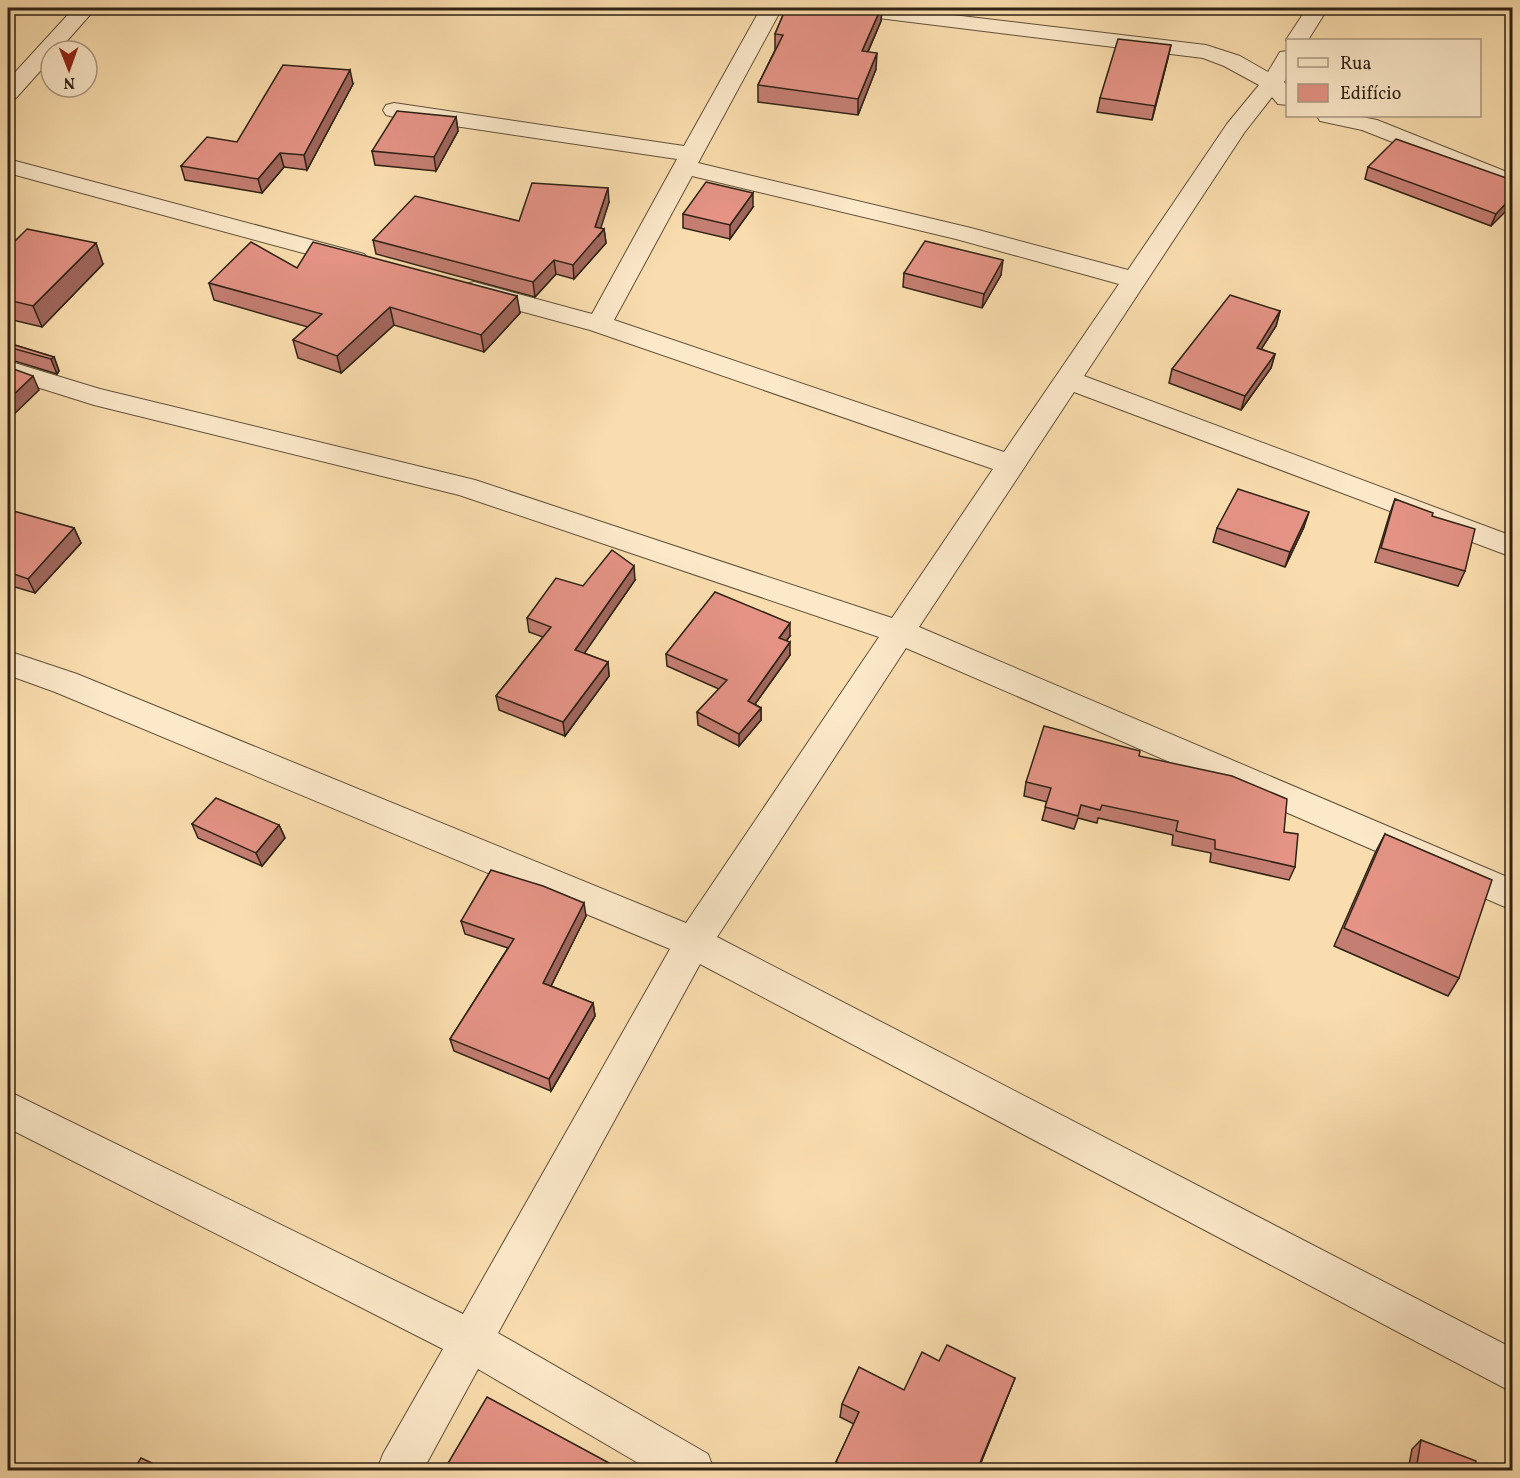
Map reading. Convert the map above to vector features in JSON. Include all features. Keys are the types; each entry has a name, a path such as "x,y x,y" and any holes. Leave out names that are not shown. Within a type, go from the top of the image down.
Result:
{"street":[{"path":"8,93 85,8"},
{"path":"599,324 771,8"},
{"path":"846,8 1206,52 1249,69 1280,91"},
{"path":"1298,39 1317,8"},
{"path":"399,1470 693,942 1235,129 1280,91 1286,62"},
{"path":"394,110 688,160 1134,280"},
{"path":"1333,117 1369,125 1512,182"},
{"path":"8,166 383,266"},
{"path":"451,284 599,324 1011,465"},
{"path":"8,369 94,396 465,487 900,632 1512,895"},
{"path":"1069,380 1512,547"},
{"path":"8,663 77,688 693,942 1512,1371"},
{"path":"8,1109 471,1341 692,1470"}],"building":[{"path":"786,8 881,8 862,51 877,53 858,99 758,85 783,35 775,34"},
{"path":"1118,39 1171,45 1155,106 1100,98"},
{"path":"283,65 350,70 304,155 280,153 258,179 181,166 207,137 237,142"},
{"path":"397,111 456,117 434,157 372,151"},
{"path":"1396,139 1512,180 1512,197 1496,214 1368,167"},
{"path":"706,182 753,193 730,225 683,214"},
{"path":"532,183 608,188 595,227 604,229 573,265 554,260 533,282 373,240 415,196 519,221"},
{"path":"27,229 96,243 33,306 8,300 8,248"},
{"path":"925,241 1003,260 984,294 904,273"},
{"path":"251,242 297,268 313,242 517,296 481,335 390,307 337,356 293,340 322,314 209,283"},
{"path":"1230,295 1280,311 1257,348 1275,354 1245,396 1172,369"},
{"path":"8,343 54,357 51,359 8,347"},
{"path":"8,367 33,376 8,400"},
{"path":"1238,489 1309,512 1290,552 1217,528"},
{"path":"1395,499 1433,513 1432,516 1475,529 1465,571 1381,548"},
{"path":"10,510 74,528 28,579 8,572 8,512"},
{"path":"612,550 634,566 575,650 608,662 563,722 496,696 551,627 527,618 556,578 583,586"},
{"path":"715,592 790,623 779,638 790,642 748,701 761,708 739,734 697,712 727,680 666,654"},
{"path":"1044,726 1140,751 1139,756 1232,776 1287,799 1284,832 1298,834 1295,867 1215,849 1215,840 1176,831 1178,821 1102,805 1100,810 1081,805 1078,816 1045,807 1051,788 1026,782"},
{"path":"216,798 279,825 256,853 192,824"},
{"path":"1385,834 1492,880 1459,978 1344,928"},
{"path":"491,870 543,886 584,903 543,983 593,1003 549,1079 450,1039 514,939 461,921"},
{"path":"947,1345 1015,1378 977,1470 852,1470 836,1462 859,1412 842,1404 859,1367 904,1390 922,1352 939,1361"},
{"path":"487,1397 622,1470 444,1470"},
{"path":"1421,1440 1476,1461 1475,1470 1416,1470"},
{"path":"141,1458 167,1470 133,1470"}]}
